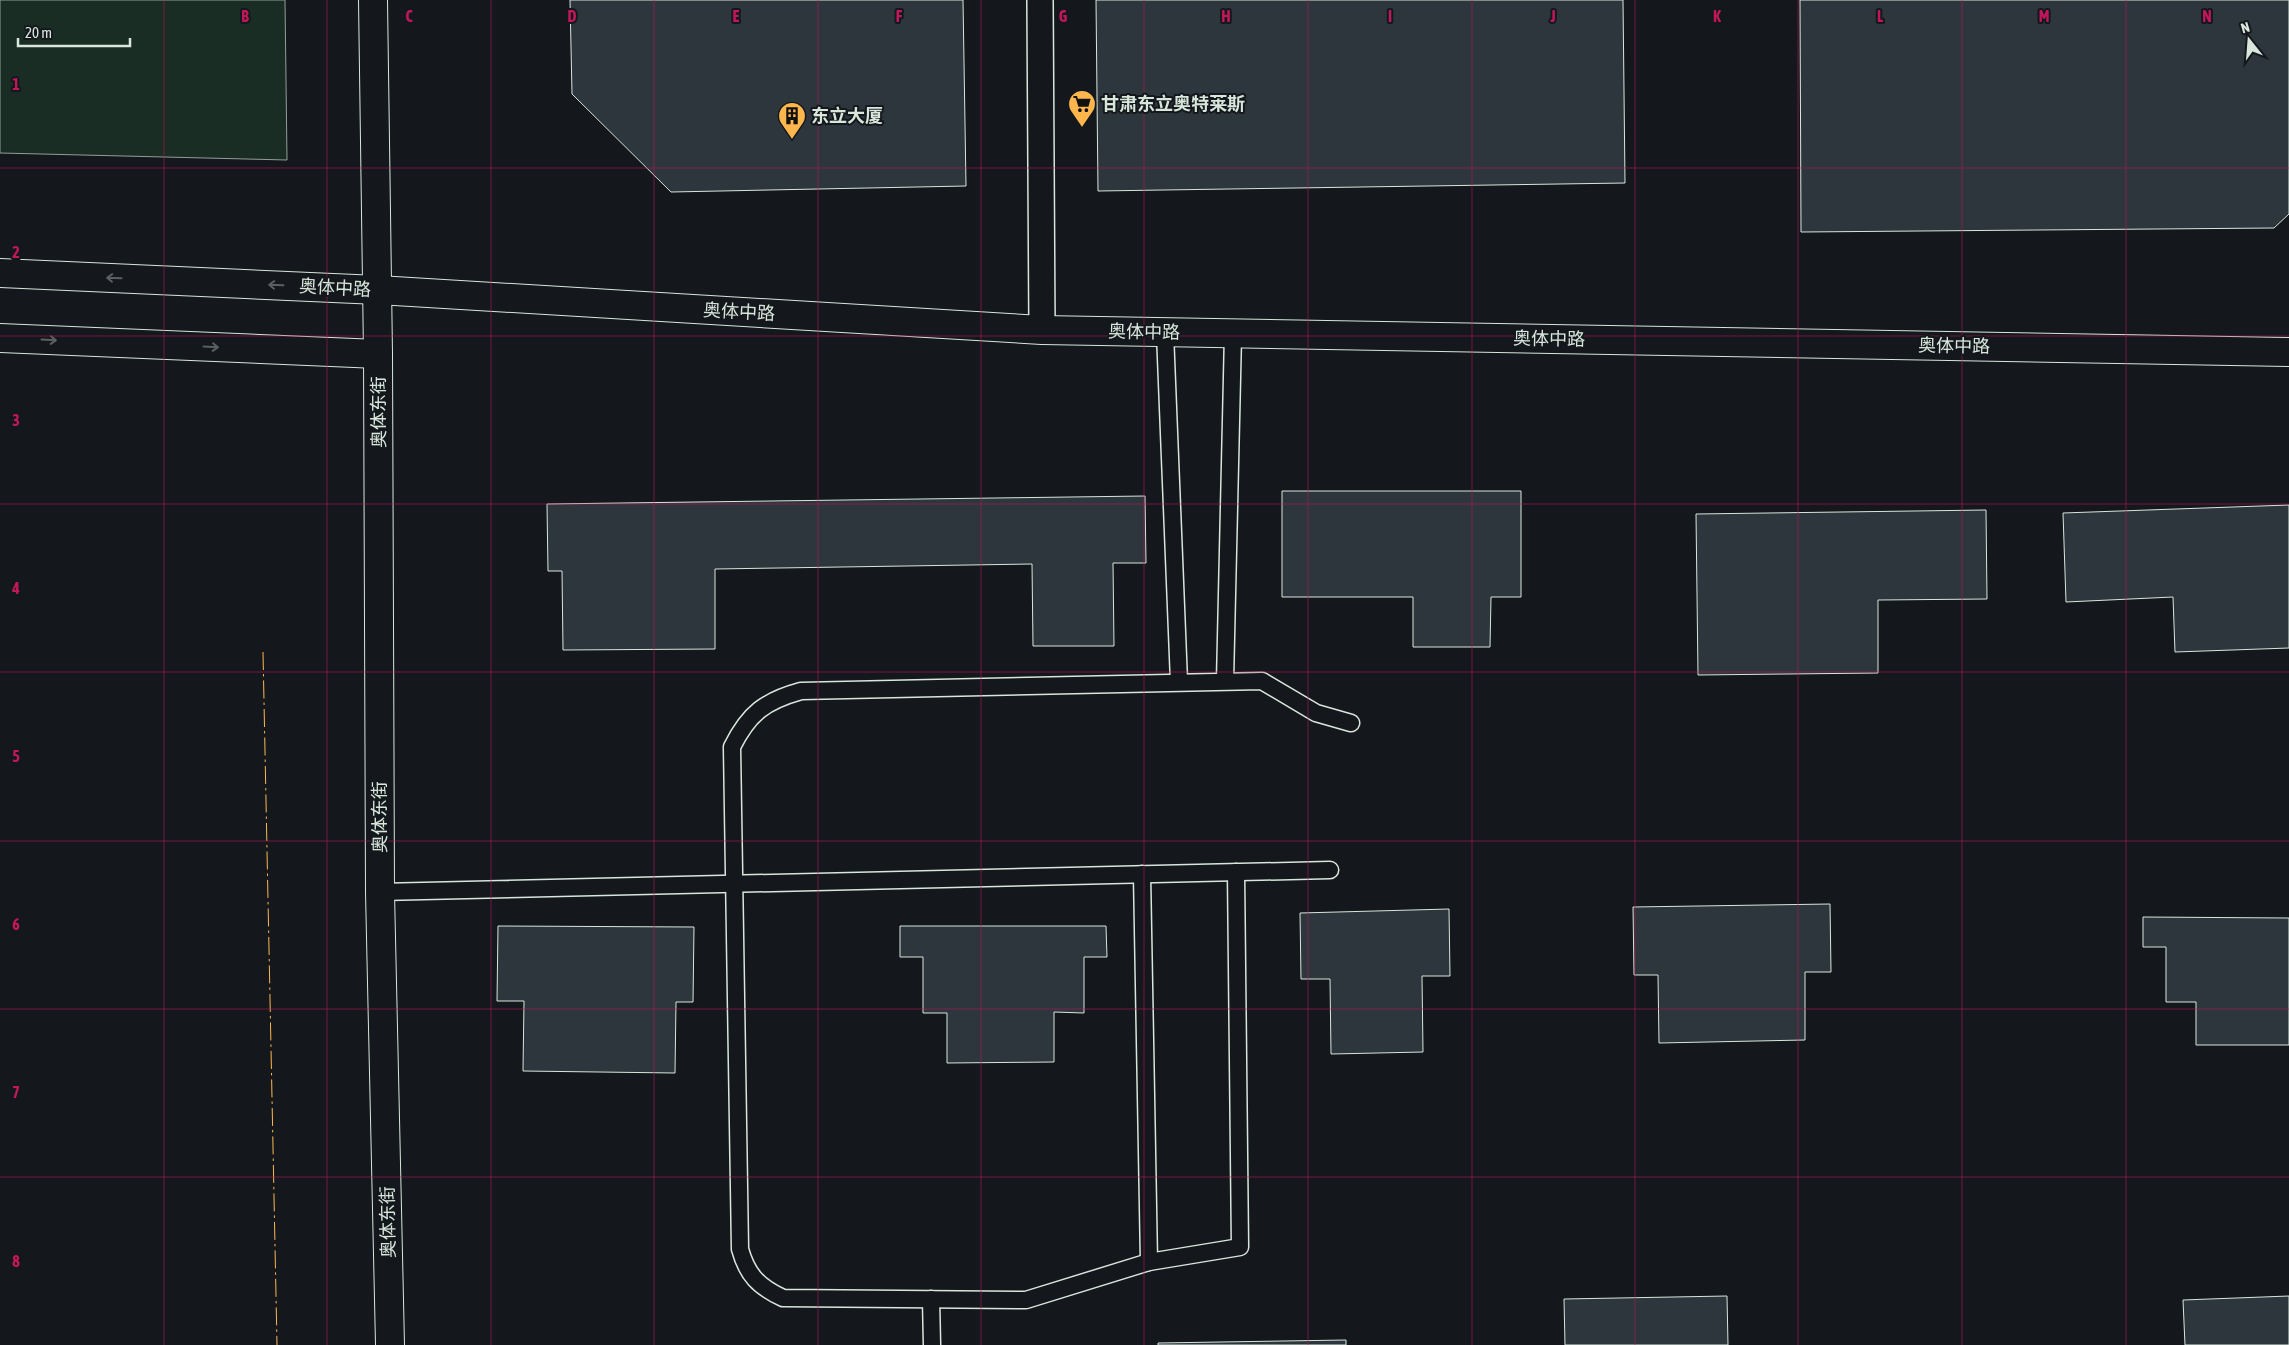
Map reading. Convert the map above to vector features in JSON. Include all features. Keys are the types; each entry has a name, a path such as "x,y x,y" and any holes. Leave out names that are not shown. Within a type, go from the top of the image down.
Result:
{"main road":[{"name":"奥体东街","path":"373,0 378,290 380,892 390,1345"},
{"name":"奥体中路","path":"0,273 378,290 1042,330 2289,352"},
{"path":"0,338 378,354"}],"street":[{"path":"1040,0 1042,330"}],"lane":[{"path":"1165,333 1179,682"},
{"path":"1225,681 1233,334"},
{"path":"1236,872 1240,1247 1149,1262 1026,1300 783,1298 767,1291 754,1280 745,1266 740,1249 732,747 743,726 758,709 779,697 802,690 1262,681 1316,713 1350,723"},
{"path":"380,892 1330,870"},
{"path":"1142,874 1149,1262"},
{"path":"930,1299 932,1345"}],"green space":[{"path":"0,0 285,0 287,160 0,153"}],"building":[{"name":"东立大厦","path":"570,0 963,0 966,186 671,192 572,94"},
{"path":"1096,0 1623,0 1625,183 1098,191"},
{"path":"1800,0 2289,0 2289,214 2274,228 1801,232"},
{"path":"1282,491 1521,491 1521,597 1491,597 1490,647 1413,647 1413,597 1282,597"},
{"path":"1145,496 1146,563 1113,563 1114,646 1033,646 1032,564 715,569 715,649 563,650 562,571 548,571 547,504"},
{"path":"2289,505 2289,648 2175,652 2173,597 2066,602 2063,513"},
{"path":"1986,510 1987,599 1878,600 1878,673 1698,675 1696,514"},
{"path":"1830,904 1831,972 1805,972 1805,1040 1659,1043 1658,975 1634,975 1633,907"},
{"path":"1449,909 1450,976 1422,976 1423,1052 1331,1054 1330,979 1301,979 1300,913"},
{"path":"2143,917 2289,918 2289,1045 2196,1045 2196,1002 2166,1002 2166,947 2143,947"},
{"path":"498,926 694,927 693,1002 676,1002 675,1073 523,1071 524,1001 497,1001"},
{"path":"900,926 1106,926 1107,957 1084,957 1084,1013 1054,1012 1054,1062 947,1063 947,1013 923,1013 923,957 900,957"},
{"path":"1727,1296 1728,1345 1565,1345 1564,1299"},
{"path":"2289,1296 2289,1345 2185,1345 2183,1300"},
{"path":"1346,1340 1346,1345 1158,1345 1158,1343"}],"power":[{"path":"263,652 277,1345"}],"place":[{"name":"甘肃东立奥特莱斯","path":"1082,128"},
{"name":"东立大厦","path":"792,140"}]}
